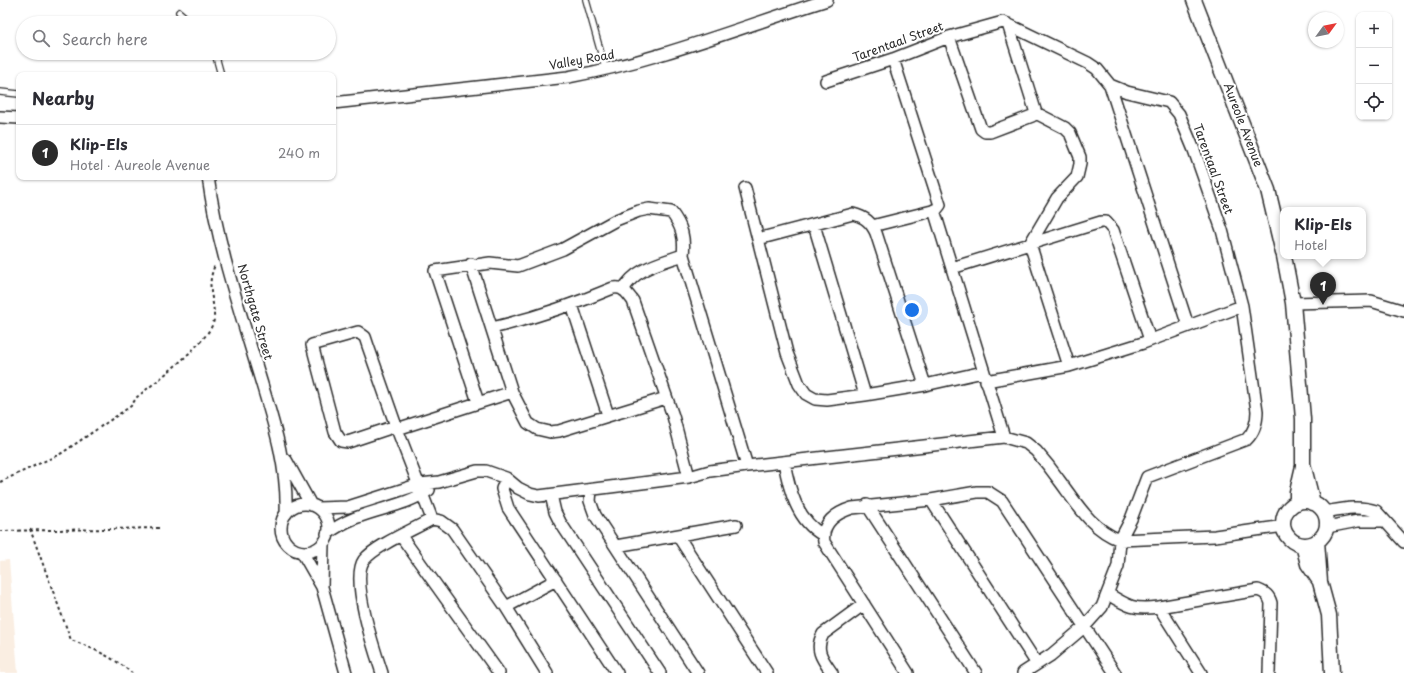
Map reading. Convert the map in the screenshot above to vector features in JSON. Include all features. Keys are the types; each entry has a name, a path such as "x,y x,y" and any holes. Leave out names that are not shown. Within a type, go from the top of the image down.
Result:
{"street":[{"name":"Valley Road","path":"336,102 568,78 606,71 827,0"},
{"name":"Aureole Avenue","path":"1194,0 1268,190 1280,240"},
{"name":"Tarentaal Street","path":"826,81 894,59 949,37 999,22 1008,24 1088,63 1097,70 1110,85 1127,92 1169,102 1179,114 1194,150 1222,230 1242,306 1257,411 1257,422 1254,430 1247,439 1147,477 1131,519 1120,540"},
{"path":"1008,24 1036,113 1065,128 1070,133 1080,157 1077,177 1057,198 1030,244 1070,366"},
{"path":"949,37 981,129 985,132 990,132 1032,116 1036,113"},
{"path":"872,226 934,210 940,205 894,59"},
{"path":"1110,85 1188,326"},
{"path":"0,118 16,118"},
{"name":"Northgate Street","path":"208,180 212,206 281,453 286,488 286,514"},
{"path":"745,188 787,353 799,384 806,394 816,399 827,400 984,376 1070,366 1150,340 1242,306"},
{"path":"478,402 435,271 490,262 510,266 525,264 563,249 616,220 639,211 650,210 671,212 678,222 684,244 683,255 747,466"},
{"path":"934,210 984,376 1004,436"},
{"path":"758,239 854,214 866,218 872,226 925,385"},
{"path":"952,268 1101,222 1109,224 1113,230 1150,340"},
{"path":"814,225 865,395"},
{"path":"623,290 628,280 636,273 683,255"},
{"path":"1285,259 1293,303 1303,419 1304,464 1313,503 1324,512 1326,526 1325,532 1310,543"},
{"path":"471,264 512,392 528,423 537,429 550,432 559,431 666,398"},
{"path":"492,328 527,320 572,305 613,288 618,287 623,290 633,301 673,416 689,477"},
{"path":"1293,303 1371,301 1404,311"},
{"path":"572,305 608,415"},
{"path":"432,519 422,489 397,427 368,346 361,333 352,333 312,345 335,432 341,441 348,442 397,427 478,402 512,392"},
{"path":"359,510 295,506 286,514 281,523 283,538 294,549 302,552 309,551 340,523 359,510 439,482 478,471 486,471 506,478 518,488 530,494 539,496 689,477 747,466 1004,436 1026,443 1036,450 1083,514 1097,528 1120,540 1215,536 1284,526"},
{"name":"Northgate Street","path":"281,453 314,507"},
{"path":"784,462 789,488 802,514 812,529 823,536"},
{"path":"1297,503 1297,492 1304,464"},
{"path":"506,478 502,489 505,503 617,673"},
{"path":"592,490 591,507 698,673"},
{"path":"908,673 824,542 823,536 832,517 841,511 867,505 931,500 977,492 988,492 1002,501 1115,673"},
{"path":"551,495 555,512 560,522 660,673"},
{"path":"931,500 1037,664"},
{"path":"1310,543 1289,537 1284,526 1285,514 1297,503 1313,503"},
{"path":"867,505 976,673"},
{"path":"314,507 327,521 322,587"},
{"path":"1324,512 1351,507 1363,508 1376,512 1404,542"},
{"path":"382,673 370,636 360,587 360,571 362,564 371,553 432,519 442,521 452,529 506,607 547,673"},
{"path":"1326,526 1358,521 1384,521"},
{"path":"616,546 736,525"},
{"path":"400,536 499,673"},
{"path":"678,536 767,673"},
{"path":"1023,673 1051,655 1096,616 1108,594 1118,566 1120,540"},
{"path":"1310,543 1329,615 1332,673"},
{"path":"302,552 322,587 346,673"},
{"path":"506,607 556,580"},
{"path":"1108,594 1125,605 1141,609 1258,590 1265,592 1269,596 1272,603 1269,673"},
{"path":"832,673 819,654 819,642 823,634 864,604"},
{"path":"1159,607 1201,673"}],"lane":[{"path":"586,0 606,71"},
{"path":"179,12 184,16"},
{"path":"217,60 220,72"},
{"path":"0,92 16,94"}],"path":[{"path":"0,482 62,454 131,406 137,397 198,346 214,321 209,278 223,246"},
{"path":"0,531 30,529 161,528"},
{"path":"30,529 71,640 89,646 110,657 132,673"}],"shaded area":[{"path":"9,560 18,673 0,673 0,561"}],"place":[{"name":"Klip-Els","path":"1323,305"}]}
